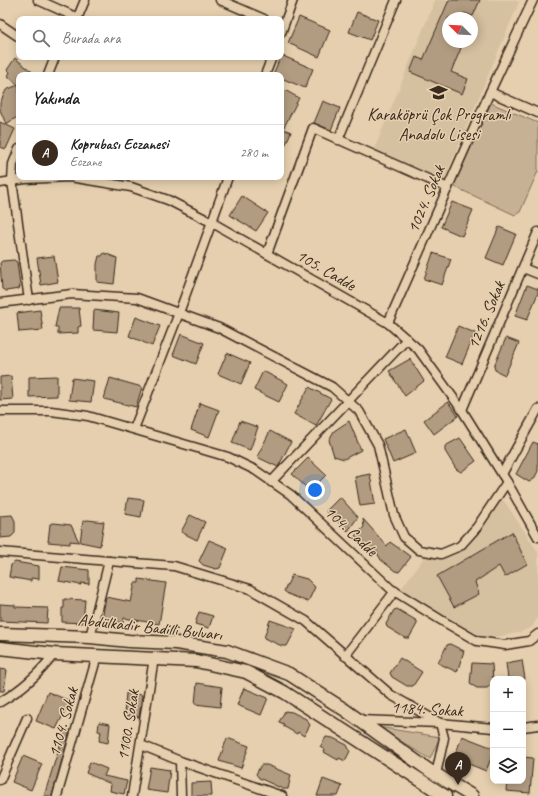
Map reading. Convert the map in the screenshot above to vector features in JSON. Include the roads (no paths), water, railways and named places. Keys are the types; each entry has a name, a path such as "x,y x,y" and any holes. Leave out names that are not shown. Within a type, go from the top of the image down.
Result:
{"main road":[{"name":"Abdülkadir Badilli Bulvarı","path":"0,634 90,637 129,642 176,643 227,652 289,674 436,774 472,796"},
{"name":"Abdülkadir Badilli Bulvarı","path":"0,648 54,654 196,660 246,672 284,692 446,796"}],"street":[{"path":"38,0 71,16"},
{"path":"78,16 85,0"},
{"path":"220,0 257,16"},
{"path":"284,24 293,0"},
{"path":"338,140 396,0"},
{"path":"534,0 538,1"},
{"name":"1024. Sokak","path":"388,323 490,92 534,0"},
{"path":"0,24 16,35"},
{"path":"49,72 54,60"},
{"path":"266,72 271,60"},
{"path":"490,92 538,113"},
{"path":"267,254 313,128 448,188"},
{"path":"16,156 13,164 12,181 29,300"},
{"name":"105. Cadde","path":"0,182 26,180"},
{"name":"105. Cadde","path":"88,180 131,187 168,200 211,222 388,323 418,349 462,410 507,482 538,537"},
{"path":"134,429 179,313 227,180"},
{"name":"1216. Sokak","path":"462,410 538,232"},
{"path":"523,268 538,274"},
{"path":"0,304 72,294 137,298 220,328 332,387 359,411 378,445 394,515 404,537 419,550 441,554 460,546 477,527 507,482"},
{"path":"271,482 349,402 407,339"},
{"path":"502,474 538,409"},
{"name":"104. Cadde","path":"0,412 58,412 88,416 228,457 254,470 291,495 395,591 477,641 505,645 529,641 538,634"},
{"path":"0,552 174,566 250,589 306,621 391,695 440,723 444,738 436,774"},
{"path":"90,637 109,561"},
{"path":"345,656 395,591"},
{"path":"0,702 13,695 43,668 54,654"},
{"name":"1104. Sokak","path":"57,796 98,656"},
{"name":"1100. Sokak","path":"132,796 154,658"},
{"path":"0,780 27,718"},
{"name":"1184. Sokak","path":"358,720 440,723 490,728"},
{"path":"526,727 538,725"},
{"path":"141,745 180,761 282,796"},
{"path":"180,761 181,796"}],"place":[{"name":"Karaköprü Çok Programlı Anadolu Lisesi","path":"439,92"},
{"name":"Koprubası Eczanesi","path":"458,785"}]}
